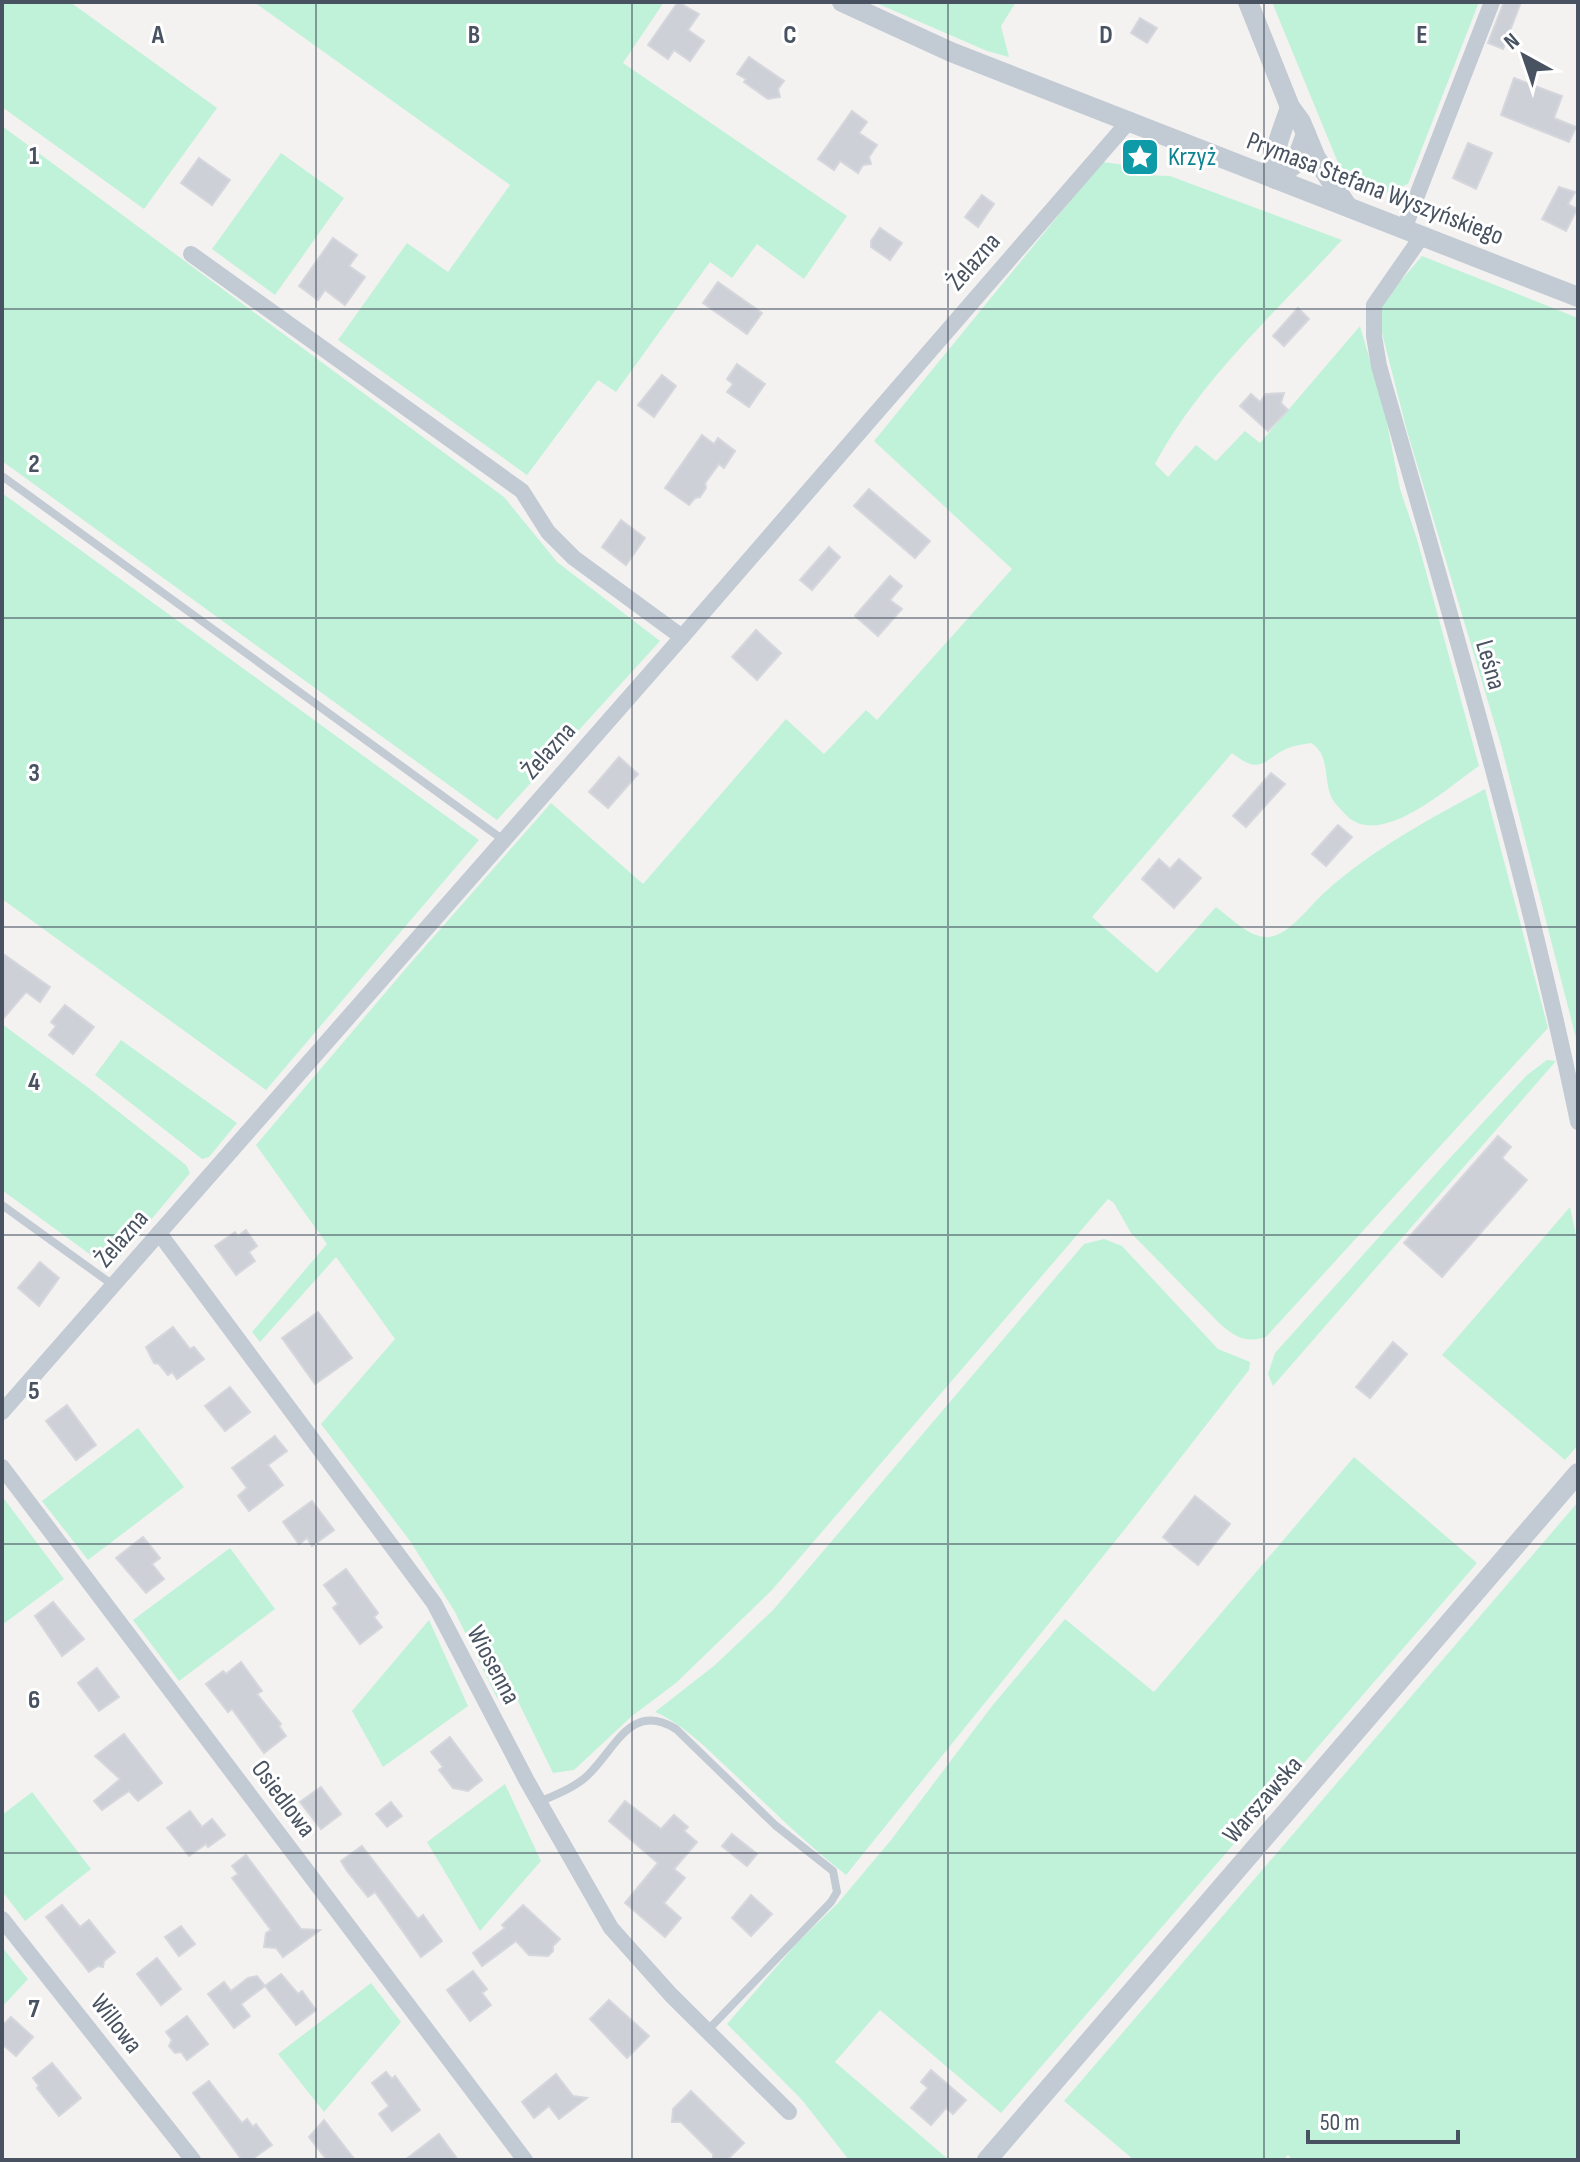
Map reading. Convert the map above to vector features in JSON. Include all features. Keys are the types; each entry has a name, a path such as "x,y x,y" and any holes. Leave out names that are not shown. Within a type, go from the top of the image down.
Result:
{"street":[{"name":"Prymasa Stefana Wyszyńskiego","path":"842,2 951,52 1578,297"},
{"path":"1248,2 1290,107 1316,158 1347,206"},
{"name":"Leśna","path":"1492,2 1413,233 1374,305 1374,336 1379,366 1494,768 1560,1035 1578,1122"},
{"path":"1290,107 1273,161 1276,179 1295,164 1306,134"},
{"name":"Żelazna","path":"2,1412 682,637 1130,120"},
{"path":"191,254 522,491 560,545 682,637"},
{"name":"Wiosenna","path":"159,1233 434,1603 539,1802 611,1928 706,2031 789,2112"},
{"name":"Osiedlowa","path":"2,1467 525,2160"},
{"name":"Warszawska","path":"987,2160 1578,1473"},
{"name":"Willowa","path":"2,1919 193,2160"}],"lane":[{"path":"2,476 502,839"},
{"path":"2,1205 113,1285"},
{"path":"539,1802 587,1777 624,1732 637,1723 662,1720 676,1729 775,1825 833,1871 837,1892 831,1902 706,2031"}],"green space":[{"path":"2,2 70,2 217,108 144,209 2,107"},
{"path":"254,2 664,2 623,63 847,216 804,279 757,244 732,278 710,262 616,392 598,380 527,475 338,340 407,243 448,272 510,185"},
{"path":"874,2 1016,2 1001,26 1009,57 987,51"},
{"path":"1272,2 1479,2 1408,184 1380,195 1357,185 1341,170"},
{"path":"2,126 504,497 557,562 660,641 497,820 2,461"},
{"path":"281,153 344,198 275,295 212,249"},
{"path":"1102,162 1125,165 1142,175 1170,176 1342,240 1217,375 1173,433 1155,464 1168,477 1196,445 1216,461 1245,431 1260,443 1360,326 1385,413 1400,489 1417,539 1479,766 1413,812 1375,825 1358,823 1334,802 1321,753 1311,743 1291,747 1257,765 1232,753 1092,917 1157,973 1216,907 1254,934 1276,935 1291,926 1343,876 1382,848 1485,789 1548,1028 1266,1337 1242,1338 1221,1325 1131,1233 1114,1203 1108,1199 772,1590 676,1683 632,1716 574,1770 553,1773 512,1689 497,1698 455,1612 410,1541 321,1424 395,1339 336,1257 260,1342 252,1332 327,1244 256,1145 551,803 643,884 786,719 824,754 866,710 877,720 1012,569 874,441"},
{"path":"1422,256 1578,318 1578,1046 1501,745 1407,431 1379,321 1380,305"},
{"path":"2,493 479,840 266,1090 2,899"},
{"path":"2,1024 186,1165 190,1173 110,1269 2,1190"},
{"path":"121,1040 237,1123 209,1157 202,1159 95,1075"},
{"path":"1547,1060 1556,1061 1273,1386 1268,1374 1275,1353 1449,1159 1527,1075"},
{"path":"1570,1207 1578,1245 1578,1445 1565,1460 1442,1355"},
{"path":"1104,1239 1122,1246 1218,1349 1250,1362 1249,1370 846,1875 696,1739 655,1712 715,1665 774,1609 1084,1244"},
{"path":"138,1428 184,1487 88,1560 42,1501"},
{"path":"1354,1457 1477,1563 1001,2113 880,2010 835,2062 949,2160 849,2160 802,2100 727,2024 891,1840 992,1706 1065,1619 1154,1692"},
{"path":"2,1496 64,1579 2,1625"},
{"path":"1578,1502 1578,2160 1293,2160 1288,2155 1283,2160 1134,2160 1064,2101"},
{"path":"230,1548 275,1609 179,1681 133,1620"},
{"path":"429,1620 468,1706 383,1767 352,1711"},
{"path":"505,1784 541,1861 480,1931 427,1842"},
{"path":"32,1792 91,1869 25,1921 2,1891 2,1815"},
{"path":"2,1947 28,1979 2,2007"},
{"path":"371,1983 401,2022 324,2112 278,2054"}],"building":[{"path":"678,2 699,14 688,30 704,41 690,61 674,50 668,59 648,45"},
{"path":"1504,2 1521,2 1503,49 1488,43"},
{"path":"1140,18 1157,28 1147,43 1131,33"},
{"path":"749,57 784,81 778,89 780,97 768,99 737,74"},
{"path":"1514,78 1562,96 1554,118 1576,127 1569,142 1501,115"},
{"path":"852,111 867,122 859,133 877,145 869,157 871,164 863,165 858,173 840,161 834,170 818,159"},
{"path":"1468,143 1492,153 1476,189 1453,178"},
{"path":"199,158 230,180 212,205 181,183"},
{"path":"1559,187 1575,192 1568,204 1577,209 1566,231 1542,219"},
{"path":"982,195 994,204 978,227 965,217"},
{"path":"880,228 902,243 890,260 871,247 871,241"},
{"path":"333,238 357,255 349,266 365,277 345,305 325,290 318,300 299,286"},
{"path":"718,282 762,313 747,334 703,303"},
{"path":"1298,308 1309,319 1284,346 1273,336"},
{"path":"737,364 765,384 749,407 727,392 733,384 727,379"},
{"path":"662,375 676,386 654,417 638,405"},
{"path":"1284,393 1281,403 1288,410 1268,431 1240,406 1251,394 1260,402 1266,394"},
{"path":"702,435 714,444 718,438 735,451 724,468 719,464 705,483 706,488 700,497 689,505 665,488"},
{"path":"869,489 930,541 915,558 854,506"},
{"path":"621,520 645,538 626,565 602,547"},
{"path":"829,547 840,557 812,590 800,580"},
{"path":"890,576 902,586 890,600 902,609 878,636 855,616"},
{"path":"756,630 781,653 757,680 732,657"},
{"path":"619,757 638,774 608,808 589,792"},
{"path":"1271,773 1285,784 1246,827 1233,816"},
{"path":"1338,825 1352,837 1326,866 1312,854"},
{"path":"1159,859 1170,869 1179,859 1201,878 1174,908 1142,879"},
{"path":"2,953 50,987 40,1002 26,992 2,1020"},
{"path":"65,1005 94,1027 73,1054 49,1035 56,1026 51,1022"},
{"path":"1498,1136 1511,1147 1502,1158 1527,1180 1442,1277 1404,1243"},
{"path":"246,1230 257,1246 249,1252 255,1261 236,1275 215,1246 235,1232 238,1236"},
{"path":"40,1262 59,1278 39,1306 18,1288"},
{"path":"318,1312 352,1358 315,1384 282,1338"},
{"path":"173,1327 190,1349 194,1347 204,1359 177,1379 172,1372 168,1375 159,1364 154,1363 146,1347"},
{"path":"1393,1342 1407,1354 1370,1398 1356,1387"},
{"path":"230,1387 250,1412 225,1431 205,1406"},
{"path":"67,1405 96,1445 76,1460 46,1421"},
{"path":"275,1436 287,1451 268,1465 283,1485 249,1511 238,1496 247,1488 232,1468"},
{"path":"1195,1496 1230,1524 1198,1565 1163,1537"},
{"path":"312,1501 334,1530 312,1546 307,1538 299,1544 283,1522"},
{"path":"143,1537 160,1558 152,1564 164,1579 146,1593 116,1558"},
{"path":"346,1569 378,1613 374,1617 382,1627 360,1644 333,1608 338,1604 324,1585"},
{"path":"53,1602 84,1639 62,1656 35,1616"},
{"path":"241,1662 262,1691 257,1694 281,1724 279,1726 286,1736 264,1753 232,1709 228,1712 206,1684"},
{"path":"97,1668 119,1697 99,1711 78,1683"},
{"path":"124,1734 162,1783 138,1801 129,1791 102,1810 94,1801 120,1779 95,1756"},
{"path":"450,1737 482,1780 468,1791 453,1788 439,1770 443,1767 431,1752"},
{"path":"321,1787 341,1814 321,1829 300,1802"},
{"path":"625,1801 661,1829 674,1815 688,1827 684,1831 697,1842 674,1869 685,1878 664,1903 681,1918 665,1937 625,1903 658,1863 609,1821"},
{"path":"391,1802 402,1816 387,1827 376,1814"},
{"path":"190,1811 202,1827 212,1819 225,1835 189,1856 167,1828"},
{"path":"732,1834 757,1854 747,1866 722,1846"},
{"path":"362,1846 418,1919 423,1915 442,1941 421,1957 375,1892 368,1897 341,1861"},
{"path":"246,1855 301,1929 320,1930 283,1957 276,1948 264,1947 266,1933 271,1930 232,1878 238,1874 232,1866"},
{"path":"751,1895 772,1914 751,1936 732,1918"},
{"path":"62,1905 80,1927 89,1920 115,1952 104,1961 103,1967 98,1966 89,1972 46,1917"},
{"path":"523,1905 560,1939 553,1946 553,1951 548,1956 529,1955 516,1941 482,1966 473,1953 505,1928 502,1925"},
{"path":"181,1926 195,1944 179,1956 165,1937"},
{"path":"157,1958 181,1989 161,2005 137,1974"},
{"path":"473,1971 487,1989 482,1993 491,2005 470,2021 447,1990"},
{"path":"281,1974 298,1994 302,1991 316,2010 296,2025 265,1986"},
{"path":"257,1976 265,1986 241,2004 250,2016 234,2028 208,1994 224,1982 231,1991 248,1978"},
{"path":"609,2000 649,2036 627,2058 590,2019"},
{"path":"187,2016 208,2044 187,2060 181,2052 175,2053 169,2046 172,2040 166,2032"},
{"path":"11,2017 33,2037 16,2056 2,2044 2,2026"},
{"path":"52,2063 81,2098 59,2116 33,2078"},
{"path":"931,2070 966,2100 953,2114 946,2108 931,2125 911,2108 928,2088 921,2082"},
{"path":"386,2072 392,2079 395,2076 420,2110 392,2131 379,2114 389,2106 372,2083"},
{"path":"556,2074 573,2096 587,2098 559,2119 549,2106 534,2118 522,2102"},
{"path":"209,2081 242,2123 247,2119 253,2127 256,2124 272,2145 251,2160 242,2160 193,2093"},
{"path":"691,2091 744,2143 727,2160 713,2160 713,2154 681,2122 672,2122 673,2109"},
{"path":"324,2120 355,2160 327,2160 309,2137"},
{"path":"439,2134 458,2160 405,2160 431,2140"}],"place":[{"name":"Krzyż","path":"1140,157"}]}
